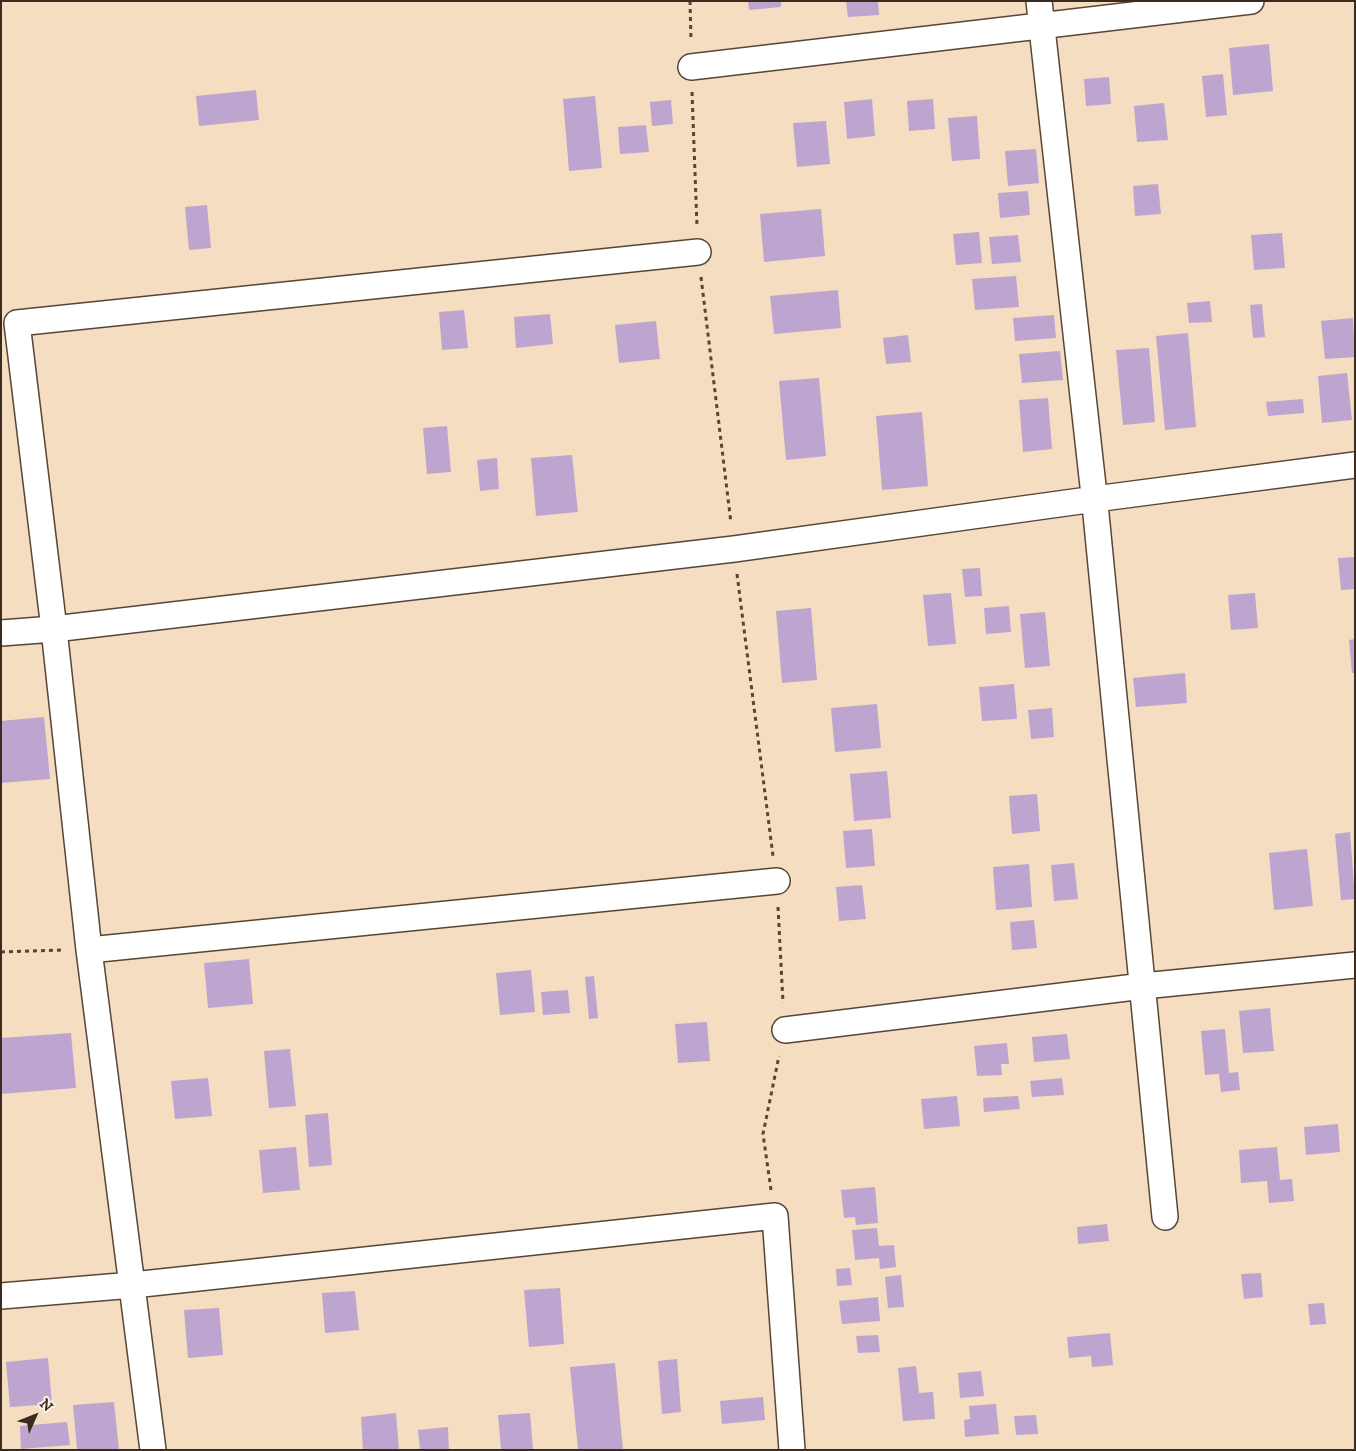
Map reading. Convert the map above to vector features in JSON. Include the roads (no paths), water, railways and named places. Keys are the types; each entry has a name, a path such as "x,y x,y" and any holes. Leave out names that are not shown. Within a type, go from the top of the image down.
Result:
{"street":[{"path":"1039,1 1095,499 1165,1217"},
{"path":"691,67 1251,1"},
{"path":"153,1450 89,950 18,323 698,252"},
{"path":"1,633 54,629 734,549 1355,465"},
{"path":"89,950 777,881"},
{"path":"785,1030 1143,986 1355,965"},
{"path":"1,1296 133,1285 775,1216 792,1450"}]}
